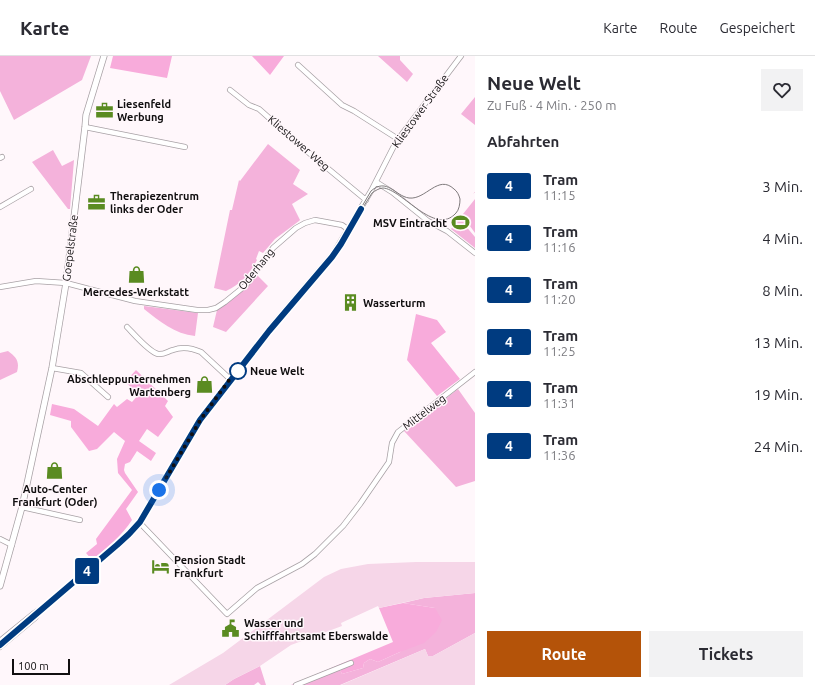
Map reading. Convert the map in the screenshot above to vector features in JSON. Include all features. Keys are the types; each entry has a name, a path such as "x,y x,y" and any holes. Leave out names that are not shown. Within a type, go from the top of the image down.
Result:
{"street":[{"name":"Goepelstraße","path":"0,586 22,507 52,368 66,283 86,115 104,56"},
{"name":"Kliestower Straße","path":"42,608 129,534 139,522 201,419 270,328 333,254 366,200 398,139 461,56"},
{"path":"298,65 342,105 398,139"},
{"name":"Kliestower Weg","path":"230,90 248,104 259,109 303,148 366,200"},
{"path":"84,127 186,147"},
{"path":"376,182 392,192 428,221 447,231 475,253"},
{"path":"0,207 31,189"},
{"name":"Oderhang","path":"0,287 29,282 66,283 135,301 197,310 208,310 216,308 246,285 273,248 300,226 315,220 342,225 348,230"},
{"path":"127,327 150,350 156,353 165,353 182,347 195,349 201,352 230,379"},
{"path":"52,368 81,373 108,397"},
{"name":"Mittelweg","path":"139,522 227,614 257,588 302,564 315,554 343,526 389,462 392,443 398,432 475,372"},
{"path":"22,507 80,520"},
{"path":"0,539 12,545"},
{"path":"0,641 42,608"},
{"path":"0,647 35,618 42,608"},
{"path":"296,685 351,663"}],"shaded area":[{"path":"0,56 91,56 82,80 14,120 0,91"},
{"path":"113,56 172,56 167,78 110,68"},
{"path":"252,56 284,56 270,75"},
{"path":"378,56 400,56 400,60 413,74 407,82"},
{"path":"475,97 475,125 461,114"},
{"path":"268,144 300,170 293,184 308,194 292,204 300,220 275,239 263,253 259,251 254,266 240,282 226,291 214,288 230,210 232,210 239,180 240,181"},
{"path":"53,150 62,166 74,160 70,209 68,209 32,162"},
{"name":"MSV Eintracht","path":"475,199 475,233 467,222 464,224 475,237 475,248 451,229"},
{"path":"257,275 268,286 226,332 213,327 217,310 248,286"},
{"path":"144,306 198,313 195,336 174,330 155,318 144,309"},
{"path":"416,314 437,320 446,332 431,343 460,379 437,396 407,360"},
{"path":"8,351 18,362 17,372 0,380 0,353"},
{"path":"136,370 168,401 165,406 173,417 158,437 147,429 139,441 156,453 151,461 137,451 130,462 125,464 125,473 138,492 126,509 132,520 119,537 92,560 86,553 97,544 96,539 132,490 118,473 117,459 125,441 114,432 97,449 89,451 71,427 71,421 50,415 52,404 74,409 98,426 114,404 117,407 127,399 132,402 139,394 125,382"},
{"path":"458,389 475,413 475,481 456,487 404,431"},
{"path":"475,562 475,593 424,598 379,608 378,606 341,623 342,626 291,645 260,666 225,685 169,685 223,653 324,577 341,569 368,564"},
{"path":"475,593 475,633 433,656 428,656 425,649 340,685 291,685 338,665 342,674 363,668 364,663 370,659 378,662 400,652 435,608 403,603 424,598"},
{"path":"403,603 435,608 442,620 436,632 424,643 378,662 370,659 364,663 363,668 342,674 338,665 393,642 379,608"},
{"path":"475,633 475,685 341,685 425,649 428,656 433,656"},
{"path":"260,666 266,685 261,685 258,682 254,685 225,685 234,679"}],"tram line":[{"path":"0,643 128,533 138,521 199,420 267,330 331,256 340,244 371,191 382,186 391,188 404,197 415,198 443,184 448,185 458,193 460,205 456,213 448,219 438,219 429,216 391,190 382,188 372,193 332,257 269,331 200,420 140,522 129,535 0,645"},
{"name":"4","path":"0,645 117,545 140,522 200,420 286,310 332,257 361,209"}],"place":[{"name":"Liesenfeld Werbung","path":"104,110"},
{"name":"Therapiezentrum links der Oder","path":"97,202"},
{"name":"MSV Eintracht","path":"460,223"},
{"name":"Mercedes-Werkstatt","path":"136,274"},
{"name":"Wasserturm","path":"350,303"},
{"name":"Neue Welt","path":"238,371"},
{"name":"Abschleppunternehmen Wartenberg","path":"204,385"},
{"name":"Auto-Center Frankfurt (Oder)","path":"55,471"},
{"name":"Pension Stadt Frankfurt","path":"161,566"},
{"name":"Wasser und Schifffahrtsamt Eberswalde","path":"231,629"}],"route":[{"path":"159,490 201,419 230,379 238,371"}]}
